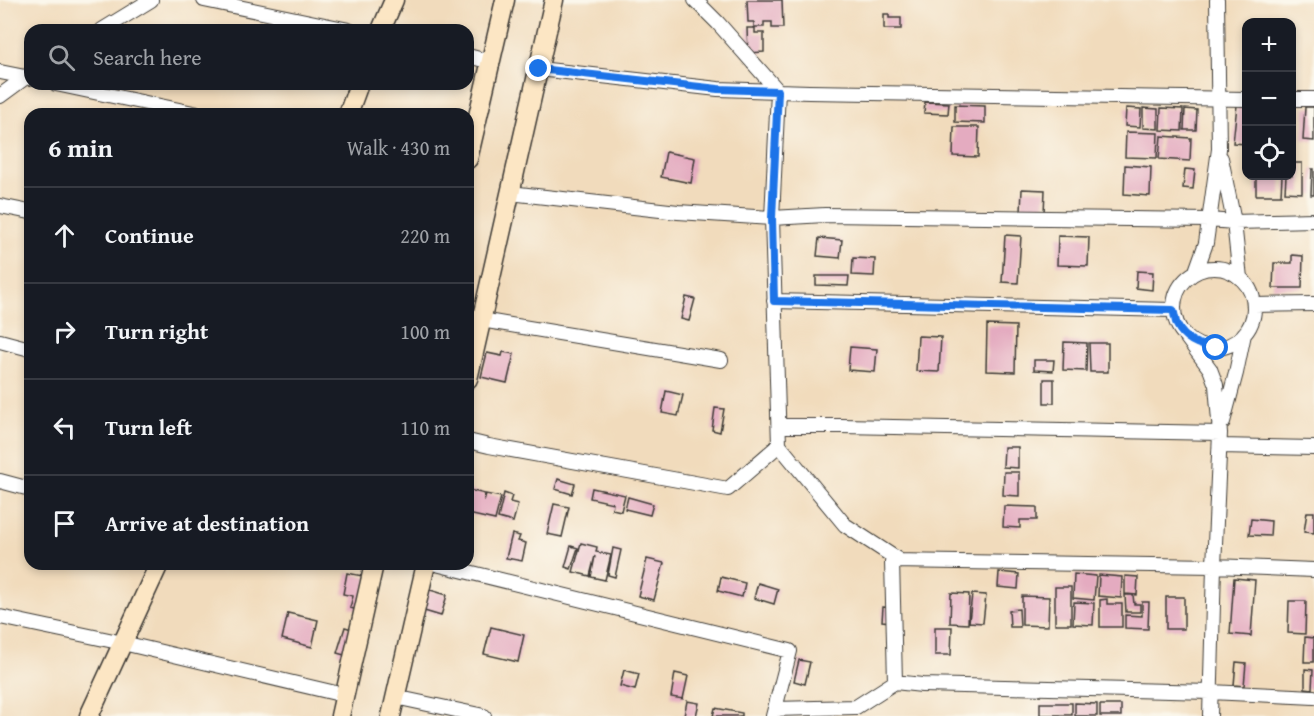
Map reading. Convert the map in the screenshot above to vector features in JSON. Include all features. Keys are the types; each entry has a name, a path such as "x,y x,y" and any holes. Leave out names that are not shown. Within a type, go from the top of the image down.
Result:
{"main road":[{"path":"384,24 394,0"},
{"path":"474,133 505,0"},
{"path":"474,354 554,0"},
{"path":"350,108 357,90"},
{"path":"89,716 156,570"},
{"path":"340,716 373,570"},
{"path":"391,716 425,570"}],"street":[{"path":"112,24 151,0"},
{"path":"204,0 320,24"},
{"path":"695,0 778,91 772,218 779,445 845,525 900,561"},
{"path":"1217,0 1219,149 1234,222 1240,278"},
{"path":"474,58 490,62"},
{"path":"539,69 718,89 1242,99"},
{"path":"0,72 24,76"},
{"path":"0,96 24,80"},
{"path":"84,90 170,108"},
{"path":"1296,99 1314,99"},
{"path":"1196,271 1206,243 1219,149"},
{"path":"510,193 678,212 772,218 825,215 1234,222 1314,220"},
{"path":"0,206 24,211"},
{"path":"1210,716 1220,439 1216,385 1210,369 1177,325 1173,310 1176,294 1183,281 1196,271 1211,267 1227,270 1240,278 1250,290 1254,305 1252,321 1244,334 1220,439"},
{"path":"774,301 1173,310"},
{"path":"1254,305 1314,304"},
{"path":"482,320 721,360"},
{"path":"1187,338 1201,346 1216,348 1231,344 1244,334"},
{"path":"0,341 24,347"},
{"path":"779,426 865,426 1220,439 1314,448"},
{"path":"474,442 728,489 779,445"},
{"path":"0,481 24,487"},
{"path":"895,682 892,561 1214,566 1314,570"},
{"path":"459,570 790,651 774,712 856,707 895,682 922,685 1210,692 1314,697"},
{"path":"0,617 123,643 344,695"},
{"path":"395,697 484,716"}],"building":[{"path":"747,0 782,0 783,28 772,28 772,22 764,22 764,27 754,27 754,22 748,22"},
{"path":"884,14 889,14 889,18 901,18 901,29 884,29"},
{"path":"747,28 755,28 755,33 764,33 764,52 748,53"},
{"path":"925,102 949,103 948,114 924,113"},
{"path":"955,105 985,106 985,123 955,122"},
{"path":"1237,105 1242,106 1242,144 1233,143"},
{"path":"1305,107 1314,107 1314,141 1303,140"},
{"path":"1126,108 1141,109 1140,127 1125,126"},
{"path":"1143,108 1158,109 1158,129 1143,128"},
{"path":"1161,108 1183,109 1182,131 1160,130"},
{"path":"1185,109 1197,110 1196,130 1184,130"},
{"path":"954,127 979,127 978,157 953,156"},
{"path":"1126,132 1158,133 1157,158 1125,157"},
{"path":"1161,136 1191,138 1190,161 1159,159"},
{"path":"666,152 695,158 691,183 661,177"},
{"path":"1296,163 1302,163 1302,193 1285,192 1286,180 1296,180"},
{"path":"1125,165 1151,167 1150,196 1124,194"},
{"path":"1185,169 1195,170 1193,189 1183,188"},
{"path":"1312,169 1314,169 1314,195 1311,195"},
{"path":"1256,180 1282,180 1281,195 1256,195"},
{"path":"1022,189 1045,190 1044,213 1021,212"},
{"path":"1005,235 1021,236 1018,283 1002,282"},
{"path":"1058,236 1089,237 1088,266 1057,265"},
{"path":"819,238 842,240 840,258 817,256"},
{"path":"1292,255 1303,256 1302,288 1273,288 1274,263 1292,263"},
{"path":"853,258 875,259 874,276 852,275"},
{"path":"1137,271 1153,272 1152,290 1136,288"},
{"path":"816,276 849,276 848,286 816,285"},
{"path":"686,297 695,299 689,321 681,319"},
{"path":"987,325 1016,326 1015,372 986,371"},
{"path":"918,336 941,337 939,372 916,371"},
{"path":"1064,342 1087,343 1086,371 1063,370"},
{"path":"1089,343 1108,343 1108,372 1090,372"},
{"path":"850,347 877,349 875,372 848,370"},
{"path":"503,352 514,354 507,383 481,377 487,353 502,356"},
{"path":"1034,360 1054,360 1053,371 1034,370"},
{"path":"1044,379 1054,379 1054,403 1044,403"},
{"path":"666,391 683,395 678,416 662,413"},
{"path":"715,408 724,409 720,432 712,430"},
{"path":"1004,447 1018,447 1018,468 1003,467"},
{"path":"1004,472 1019,472 1019,496 1003,495"},
{"path":"558,479 575,484 572,494 555,489"},
{"path":"592,488 625,495 621,511 612,509 613,503 590,498"},
{"path":"474,491 485,494 484,501 486,494 501,497 495,520 474,515"},
{"path":"504,493 512,496 510,502 518,504 513,522 498,518"},
{"path":"628,497 653,504 650,515 625,509"},
{"path":"554,504 569,507 562,537 547,534"},
{"path":"1004,506 1037,507 1037,520 1020,520 1020,528 1003,527"},
{"path":"1307,512 1314,512 1314,533 1304,532"},
{"path":"1251,519 1271,521 1270,536 1249,535"},
{"path":"512,534 520,536 518,541 526,543 522,561 506,558"},
{"path":"581,543 597,547 596,552 611,555 605,580 591,577 595,556 590,576 573,572"},
{"path":"571,546 578,548 571,569 565,567"},
{"path":"613,548 621,550 615,577 608,575"},
{"path":"647,559 664,563 654,600 638,596"},
{"path":"999,572 1019,574 1018,589 998,587"},
{"path":"347,573 368,577 362,611 350,608 353,596 343,594"},
{"path":"1074,574 1096,576 1094,600 1073,598"},
{"path":"1099,575 1122,577 1121,598 1098,596"},
{"path":"1125,576 1138,577 1137,595 1125,594"},
{"path":"721,577 745,583 742,597 718,591"},
{"path":"1234,578 1255,580 1251,636 1230,634"},
{"path":"758,583 778,589 774,604 754,598"},
{"path":"1055,587 1071,587 1071,624 1055,624"},
{"path":"427,589 447,595 441,616 421,610"},
{"path":"951,593 969,594 968,624 950,623"},
{"path":"972,594 986,595 983,623 969,622"},
{"path":"1125,595 1133,595 1134,604 1140,604 1140,612 1126,612"},
{"path":"1022,596 1049,597 1048,626 1022,625"},
{"path":"1166,597 1184,597 1184,629 1166,629"},
{"path":"1107,599 1107,604 1122,604 1122,627 1100,627 1100,600"},
{"path":"1289,601 1306,601 1305,634 1288,633"},
{"path":"1074,602 1094,603 1093,625 1073,624"},
{"path":"1142,602 1149,602 1148,629 1125,628 1125,615 1142,616"},
{"path":"883,607 900,609 899,623 882,621"},
{"path":"1019,609 1020,627 1010,627 1009,610"},
{"path":"288,613 318,620 312,647 282,639"},
{"path":"345,627 355,630 348,656 337,653"},
{"path":"491,627 524,635 518,662 484,654"},
{"path":"935,627 952,627 951,655 935,655"},
{"path":"1305,637 1314,638 1314,662 1304,662"},
{"path":"799,660 810,662 805,684 794,681"},
{"path":"1236,662 1246,663 1244,686 1234,685"},
{"path":"1305,669 1313,670 1312,689 1305,688"},
{"path":"624,670 639,674 635,690 620,686"},
{"path":"675,673 688,676 683,699 671,697"},
{"path":"687,701 699,703 696,716 684,716"},
{"path":"1040,703 1072,703 1072,715 1040,715"},
{"path":"1075,703 1097,704 1097,716 1075,716"},
{"path":"1100,705 1121,705 1121,716 1100,716"},
{"path":"715,708 742,713 742,716 713,716"}],"route":[{"path":"539,69 718,89 778,91 772,218 774,301 1173,310 1177,325 1187,338 1201,346 1216,348"}]}
